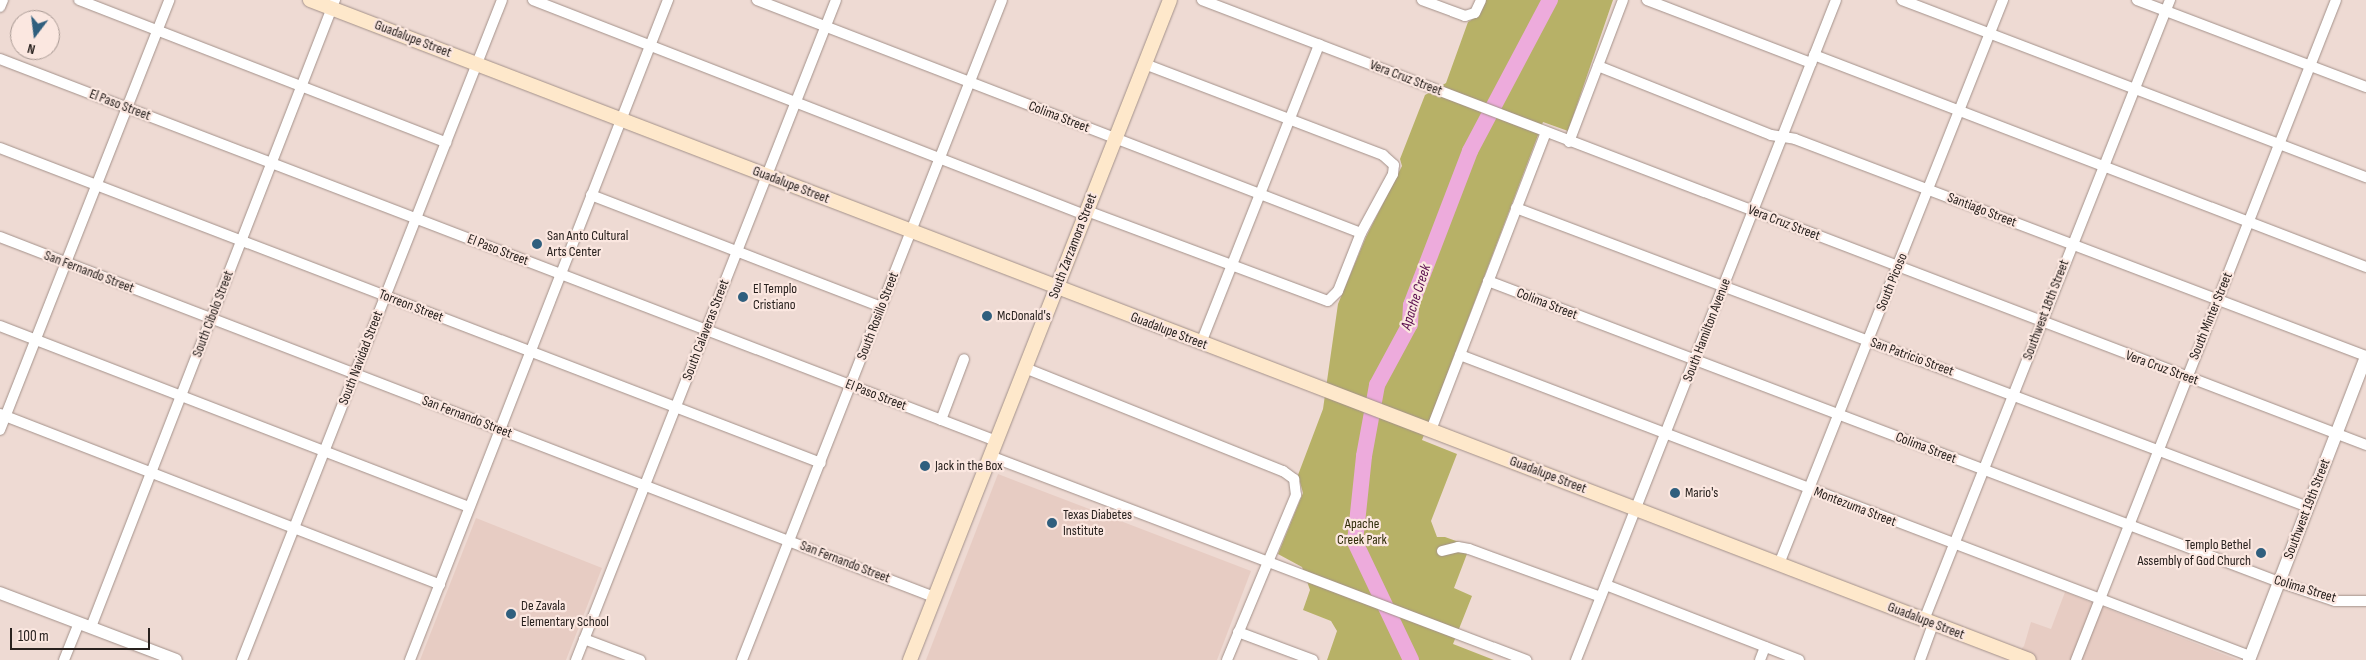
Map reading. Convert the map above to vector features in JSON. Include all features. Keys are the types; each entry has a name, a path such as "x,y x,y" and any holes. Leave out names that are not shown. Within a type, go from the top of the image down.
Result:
{"main road":[{"name":"Guadalupe Street","path":"310,0 334,4 476,64 2028,660"},
{"name":"South Zarzamora Street","path":"910,660 1170,0"}],"street":[{"path":"0,8 3,0"},
{"path":"79,0 446,142"},
{"path":"0,430 3,415 36,340 169,0"},
{"name":"South Navidad Street","path":"242,660 502,0"},
{"path":"533,0 1086,213 1324,301 1335,296 1361,232 1393,174 1393,163 1383,155 1144,64"},
{"path":"410,660 529,351 668,0"},
{"name":"Colima Street","path":"757,0 1361,232"},
{"name":"South Calaveras Street","path":"576,660 836,0"},
{"name":"South Rosillo Street","path":"742,660 1002,0"},
{"name":"Vera Cruz Street","path":"1202,0 2041,323 2366,445"},
{"path":"1422,0 1465,16 1475,12 1481,0"},
{"path":"1569,142 1623,0"},
{"path":"1647,0 1959,112 2366,267"},
{"name":"South Hamilton Avenue","path":"1576,660 1836,0"},
{"path":"1902,0 2366,177"},
{"name":"South Picoso","path":"1779,564 2003,0"},
{"path":"2137,0 2366,86"},
{"name":"Southwest 18th Street","path":"1920,660 1929,622 1954,544 2170,0"},
{"name":"South Minter Street","path":"2076,660 2336,0"},
{"name":"South Cibolo Street","path":"91,628 334,4"},
{"path":"1201,343 1319,45"},
{"name":"El Paso Street","path":"0,59 996,442"},
{"name":"Santiago Street","path":"1598,66 1783,137 1928,189 2366,356"},
{"path":"1431,430 1546,132"},
{"name":"Torreon Street","path":"0,148 821,463"},
{"path":"591,195 881,307"},
{"name":"San Patricio Street","path":"1516,208 2308,506"},
{"name":"San Fernando Street","path":"0,237 934,597"},
{"name":"Colima Street","path":"1488,281 2279,582 2321,597 2366,601"},
{"path":"0,326 468,508"},
{"name":"Montezuma Street","path":"1460,355 2249,658"},
{"name":"Southwest 19th Street","path":"2249,658 2366,356"},
{"path":"941,420 964,359"},
{"path":"1025,368 1283,471 1297,484 1296,495 1227,660"},
{"path":"3,415 440,584"},
{"path":"990,456 1526,660"},
{"path":"1442,552 1458,547 1469,549 1601,597"},
{"path":"1606,586 1799,660"},
{"path":"0,593 176,660"},
{"path":"64,660 79,623"},
{"path":"1238,632 1313,660"},
{"path":"584,639 640,660"},
{"path":"1760,660 1765,647"}],"shaded area":[{"name":"Texas Diabetes Institute","path":"998,474 1251,571 1217,660 926,660"},
{"name":"De Zavala Elementary School","path":"476,518 602,568 566,660 420,660"},
{"path":"2065,592 2238,660 2011,660 2024,646 2031,622 2051,629"}],"green space":[{"name":"Apache Creek Park","path":"1485,0 1613,0 1568,131 1543,122 1422,440 1457,454 1431,521 1437,537 1445,537 1470,546 1454,588 1472,596 1453,644 1494,660 1327,660 1337,631 1331,621 1303,610 1310,590 1302,567 1278,554 1303,493 1298,475 1323,409 1338,304 1366,237 1402,166 1400,159 1425,95 1446,83 1468,22 1479,15"}],"waterway":[{"name":"Apache Creek","path":"1411,660 1355,542 1364,456 1377,385 1410,324 1411,305 1470,151 1550,0"}],"place":[{"name":"San Anto Cultural Arts Center","path":"537,244"},
{"name":"El Templo Cristiano","path":"743,297"},
{"name":"McDonald's","path":"987,316"},
{"name":"Jack in the Box","path":"925,466"},
{"name":"Mario's","path":"1675,493"},
{"name":"Texas Diabetes Institute","path":"1052,523"},
{"name":"Templo Bethel Assembly of God Church","path":"2261,553"},
{"name":"De Zavala Elementary School","path":"511,614"}]}
